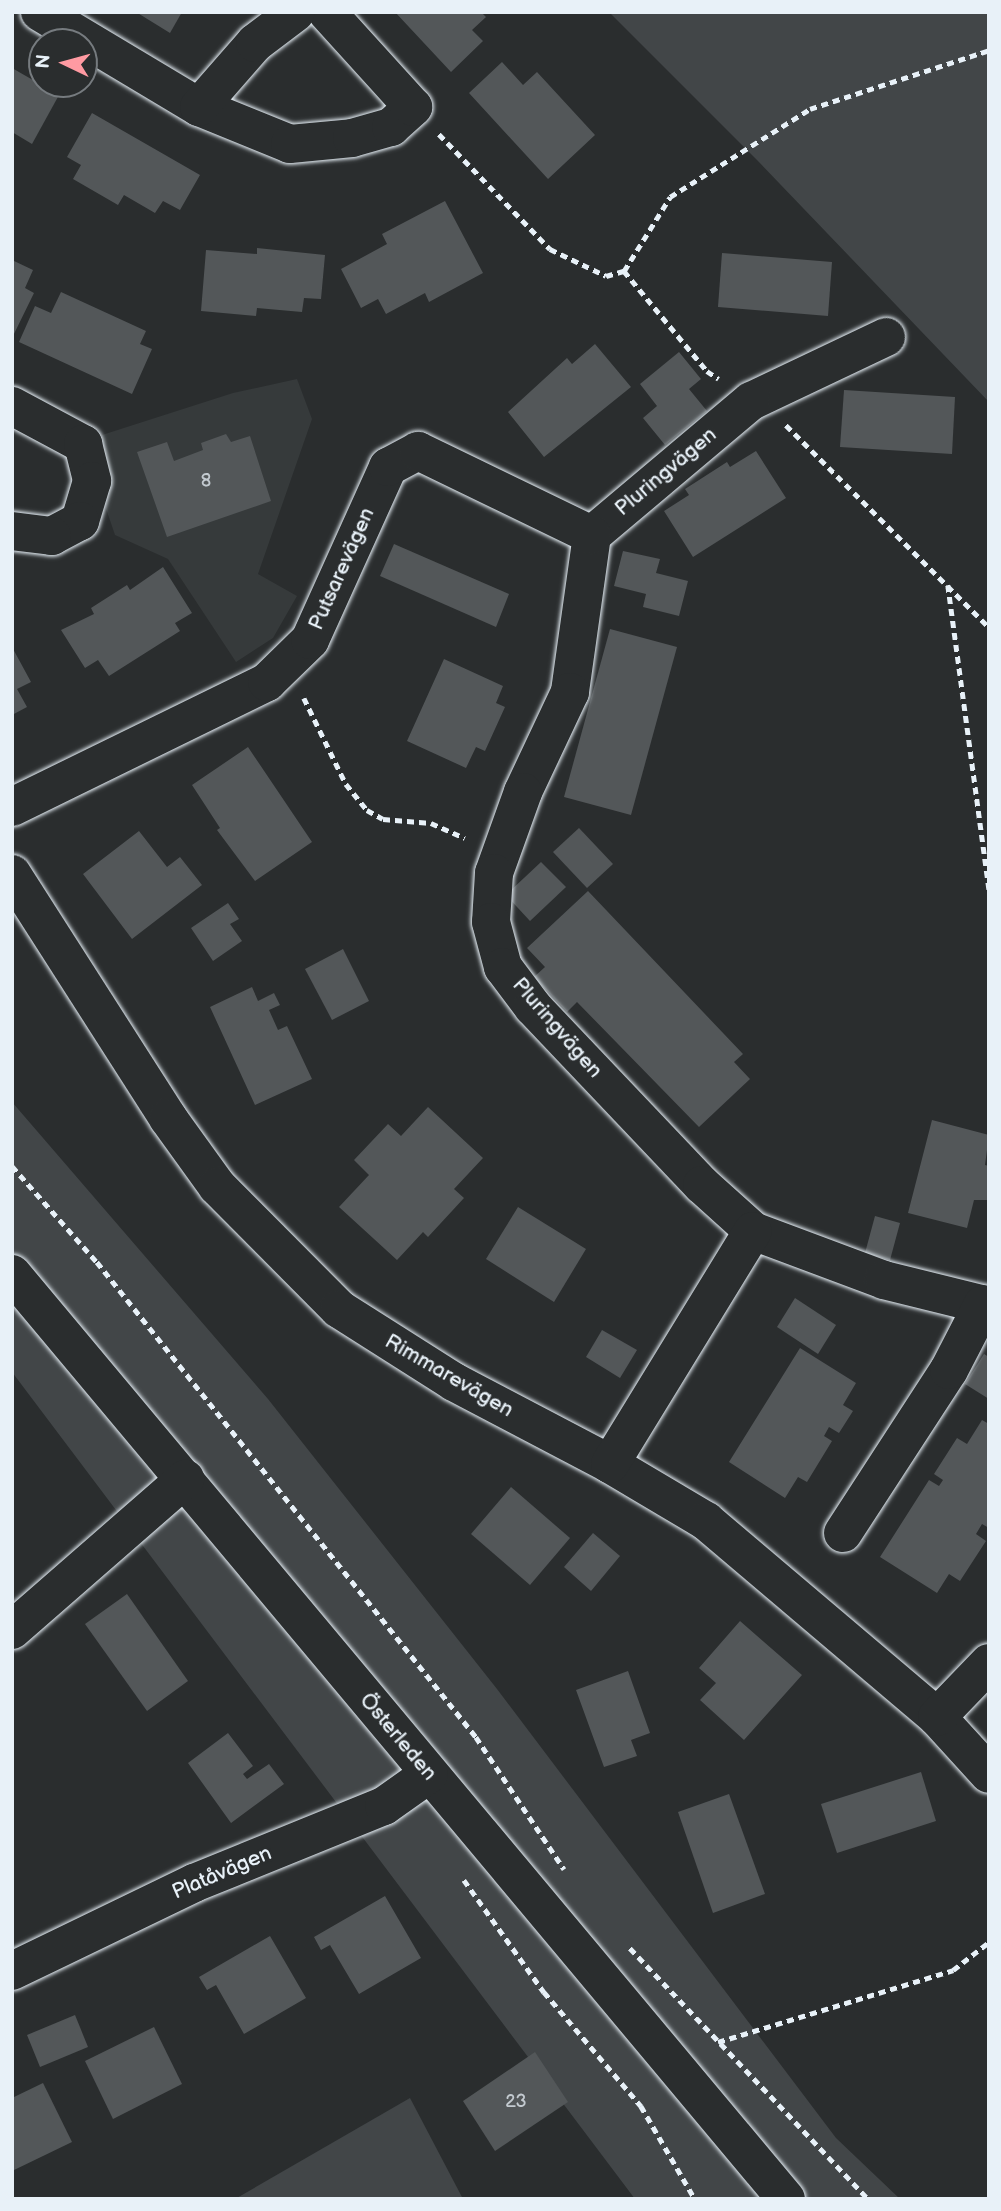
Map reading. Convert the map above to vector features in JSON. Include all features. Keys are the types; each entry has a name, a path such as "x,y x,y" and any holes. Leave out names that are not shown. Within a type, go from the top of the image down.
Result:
{"street":[{"path":"40,12 199,107 290,144 352,138 391,127 413,107 327,12"},
{"path":"199,107 255,43 296,12"},
{"name":"Pluringvägen","path":"886,337 751,401 592,535 570,692 523,792 494,873 491,922 503,967 552,1027 702,1185 753,1231 884,1280 986,1305"},
{"path":"12,406 83,444 92,481 80,521 52,536 12,531"},
{"name":"Putsarevägen","path":"12,807 267,682 310,640 388,467 418,451 592,535"},
{"name":"Rimmarevägen","path":"12,874 168,1118 217,1185 339,1309 389,1344 610,1464 706,1521 937,1717 989,1774"},
{"path":"610,1464 753,1231"},
{"name":"Österleden","path":"12,1274 786,2199"},
{"path":"843,1533 949,1370 986,1305"},
{"path":"12,1630 185,1479"},
{"path":"937,1717 989,1663"},
{"name":"Platåvägen","path":"12,1971 194,1883 384,1806 429,1774"}],"path":[{"path":"413,107 550,250 606,276 624,271 670,197 790,121 862,90 989,50"},
{"path":"624,271 707,372 776,414 989,627"},
{"path":"947,584 989,890"},
{"path":"289,660 346,784 367,810 383,818 431,823 501,854"},
{"path":"12,1166 106,1272 476,1737 572,1881"},
{"path":"717,2043 953,1970 989,1941"},
{"path":"625,1942 717,2043 868,2199"}],"shaded area":[{"path":"609,12 989,12 989,402 757,160"},
{"path":"297,379 312,419 258,574 297,596 273,638 236,662 168,559 115,535 96,479 102,435 233,393"},
{"path":"12,1102 268,1399 497,1689 836,2138 900,2199 635,2199 12,1372"},
{"path":"410,2098 463,2199 235,2199"}],"building":[{"path":"136,12 182,12 170,33"},
{"path":"395,12 481,12 486,17 472,30 483,41 451,72"},
{"path":"502,62 523,85 537,72 595,135 548,179 469,93"},
{"path":"12,68 28,77 28,98 57,98 32,144 12,132"},
{"path":"92,113 200,175 180,210 163,201 155,213 124,195 118,205 73,179 81,165 67,157"},
{"path":"445,201 483,273 429,302 425,293 386,314 378,299 361,308 341,269 387,244 382,234"},
{"path":"257,248 325,255 321,299 304,298 302,312 257,308 256,316 201,311 206,250 257,254"},
{"path":"722,253 832,262 828,316 718,307"},
{"path":"12,260 33,270 25,288 34,293 12,338"},
{"path":"61,292 146,331 140,344 152,349 132,394 19,342 35,306 51,313"},
{"path":"595,344 631,387 544,457 508,412 567,358 572,364"},
{"path":"679,352 701,379 689,389 707,411 665,445 643,418 657,406 640,384"},
{"path":"844,390 955,397 952,454 840,447"},
{"path":"226,434 231,442 250,436 271,501 167,537 137,452 167,442 174,461 203,450 201,443"},
{"path":"756,451 786,498 693,557 664,511 689,495 685,489 727,462 730,467"},
{"path":"394,544 509,594 496,627 380,576"},
{"path":"623,551 660,559 656,573 688,581 679,616 643,607 646,594 614,586"},
{"path":"163,567 192,613 175,623 180,631 109,676 98,660 85,668 61,630 94,614 91,608 127,585 130,590"},
{"path":"610,629 677,647 631,815 564,797"},
{"path":"12,647 31,682 17,689 27,707 12,715"},
{"path":"444,659 503,686 496,703 505,707 485,751 476,747 466,768 407,741"},
{"path":"248,747 312,842 255,881 217,830 220,828 192,785"},
{"path":"579,828 613,864 587,888 553,852"},
{"path":"139,831 167,867 180,857 202,885 132,939 83,874"},
{"path":"541,862 566,887 530,921 506,895"},
{"path":"588,891 743,1054 734,1062 750,1079 699,1127 577,1002 567,1012 534,977 545,967 527,948"},
{"path":"228,903 239,919 230,924 242,941 213,961 191,928"},
{"path":"343,949 369,1001 332,1020 305,969"},
{"path":"252,987 258,1001 274,993 280,1005 269,1010 278,1030 287,1026 312,1079 255,1105 210,1007"},
{"path":"428,1107 483,1158 454,1189 464,1198 428,1237 423,1232 397,1260 339,1207 369,1175 354,1160 388,1124 401,1136"},
{"path":"932,1120 989,1135 985,1165 989,1166 989,1200 974,1200 967,1228 908,1213"},
{"path":"518,1207 586,1249 554,1302 486,1259"},
{"path":"875,1216 900,1223 890,1260 865,1253"},
{"path":"795,1298 836,1325 818,1354 777,1327"},
{"path":"602,1330 637,1350 620,1378 586,1357"},
{"path":"800,1348 856,1383 843,1405 853,1411 839,1433 829,1427 824,1436 832,1441 807,1482 798,1477 785,1498 729,1462"},
{"path":"984,1354 989,1357 989,1399 965,1384"},
{"path":"982,1420 989,1424 989,1528 982,1524 976,1534 986,1541 960,1581 949,1574 937,1593 880,1557 929,1480 939,1486 943,1480 934,1474 957,1438 967,1444"},
{"path":"511,1487 570,1538 530,1585 471,1534"},
{"path":"593,1533 620,1556 591,1591 564,1567"},
{"path":"127,1594 188,1681 147,1711 85,1624"},
{"path":"740,1621 802,1675 744,1740 700,1700 716,1683 699,1668"},
{"path":"628,1671 650,1733 631,1740 637,1756 604,1767 576,1690"},
{"path":"228,1733 253,1766 243,1774 247,1779 269,1764 284,1784 231,1823 188,1763"},
{"path":"921,1772 936,1821 837,1853 821,1804"},
{"path":"729,1794 765,1894 713,1913 678,1812"},
{"path":"385,1896 421,1958 359,1994 330,1945 321,1950 314,1937"},
{"path":"270,1936 306,1998 244,2034 216,1985 207,1990 199,1977"},
{"path":"75,2015 88,2047 40,2067 27,2035"},
{"path":"154,2027 182,2084 113,2119 85,2061"},
{"path":"535,2052 568,2102 495,2151 463,2101"},
{"path":"43,2083 72,2142 12,2171 12,2098"}]}
